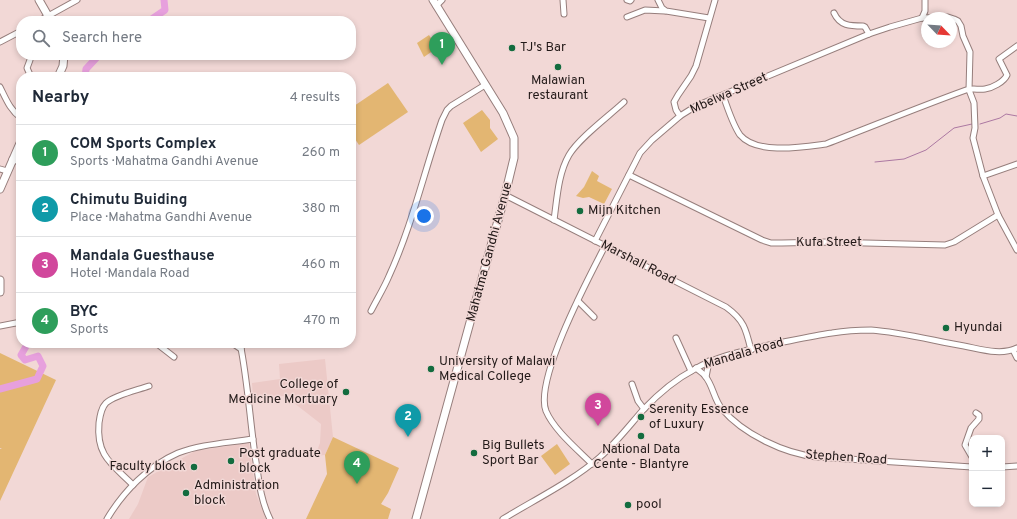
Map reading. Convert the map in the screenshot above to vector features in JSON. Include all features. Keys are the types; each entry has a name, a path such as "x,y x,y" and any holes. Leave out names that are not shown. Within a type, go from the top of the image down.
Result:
{"main road":[{"path":"39,0 47,16"},
{"name":"Mahatma Gandhi Avenue","path":"416,519 514,158 514,138 503,113 434,3"},
{"path":"60,72 64,60"},
{"path":"0,189 3,170 12,159 16,151"},
{"path":"0,280 0,292"}],"street":[{"path":"53,16 77,0"},
{"path":"434,3 442,0"},
{"path":"563,0 564,14"},
{"path":"627,0 631,0"},
{"path":"658,0 662,8 666,11"},
{"path":"680,116 676,110 674,102 696,66 715,0"},
{"path":"925,0 925,12"},
{"path":"627,17 645,10 666,11 710,18"},
{"path":"834,13 843,24 848,26 863,26 869,34"},
{"name":"Mbelwa Street","path":"595,241 628,174 645,147 680,116 696,106 869,34 921,18"},
{"name":"Mbelwa Street","path":"957,21 961,26 963,36 970,52 969,90 974,103 975,128 973,138 983,176 998,215"},
{"path":"0,42 16,34"},
{"path":"723,95 740,135 748,141 772,148 809,147 826,144 912,110 969,90 985,89 1005,80 1007,72 999,59 1017,46"},
{"path":"29,72 27,68 30,60"},
{"path":"371,311 389,277 413,211 435,140 447,110 485,85"},
{"path":"0,87 13,112 16,114"},
{"path":"554,220 560,185 568,156 575,146 624,102"},
{"path":"12,159 16,161"},
{"path":"983,176 1017,164"},
{"name":"Kufa Street","path":"628,174 762,240 771,243 826,242 945,245 954,242 998,215"},
{"name":"Marshall Road","path":"505,195 726,307 743,323 751,350"},
{"path":"998,215 1017,250"},
{"path":"592,464 550,419 544,400 546,387 560,340 605,246"},
{"path":"578,301 594,317"},
{"path":"0,326 16,323"},
{"name":"Mandala Road","path":"503,519 592,464 608,450 644,409 670,385 709,361 751,350 834,332 871,330 987,350 999,351 1015,349"},
{"path":"676,338 693,370"},
{"path":"162,348 174,357"},
{"path":"241,349 252,439 261,493 270,519"},
{"path":"1015,349 1017,358"},
{"path":"706,377 709,361"},
{"name":"Stephen Road","path":"693,370 706,377 717,403 743,428 763,439 797,454 817,457 969,467"},
{"path":"632,384 638,401 644,409"},
{"path":"133,485 102,453 99,443 100,416 103,407 107,402 150,386"},
{"path":"969,452 965,445 971,428 980,419 979,415 976,414"},
{"path":"107,519 123,495 133,485 155,467 178,453 207,446 252,439"},
{"path":"1005,467 1017,466"}],"shaded area":[{"path":"429,35 437,48 424,57 417,43"},
{"path":"388,83 408,112 359,145 356,140 356,105"},
{"path":"482,110 490,120 490,128 498,139 481,152 463,123"},
{"path":"592,171 599,176 597,181 612,189 604,204 589,197 583,198 576,196 584,187"},
{"path":"0,353 56,380 0,501 0,449 2,449 0,448"},
{"path":"325,359 333,437 325,455 315,456 320,443 321,424 285,396 253,398 252,383 280,379 279,364"},
{"path":"333,437 399,468 388,493 381,504 391,509 388,519 306,519 327,474 325,455"},
{"path":"249,443 256,494 266,519 129,519 138,504 148,477 195,451"},
{"path":"557,444 570,464 555,475 541,456"}],"waterway":[{"path":"156,16 165,10 164,0"},
{"path":"86,72 86,69 94,60"},
{"path":"980,124 1000,118 1006,114 1017,116"},
{"path":"875,162 904,159 926,150 954,128 972,124"},
{"path":"0,389 37,379 43,366 38,356 25,360 21,355 25,348"}],"place":[{"name":"TJ's Bar","path":"512,48"},
{"name":"COM Sports Complex","path":"442,65"},
{"name":"Malawian restaurant","path":"558,67"},
{"name":"Mijn Kitchen","path":"580,211"},
{"name":"Hyundai","path":"946,328"},
{"name":"University of Malawi Medical College","path":"431,369"},
{"name":"College of Medicine Mortuary","path":"346,392"},
{"name":"Serenity Essence of Luxury","path":"641,417"},
{"name":"Mandala Guesthause","path":"598,426"},
{"name":"National Data Cente - Blantyre","path":"641,436"},
{"name":"Chimutu Buiding","path":"408,437"},
{"name":"Big Bullets Sport Bar","path":"474,453"},
{"name":"Post graduate block","path":"231,461"},
{"name":"Faculty block","path":"194,467"},
{"name":"BYC","path":"357,484"},
{"name":"Administration block","path":"186,493"},
{"name":"pool","path":"628,505"}]}
